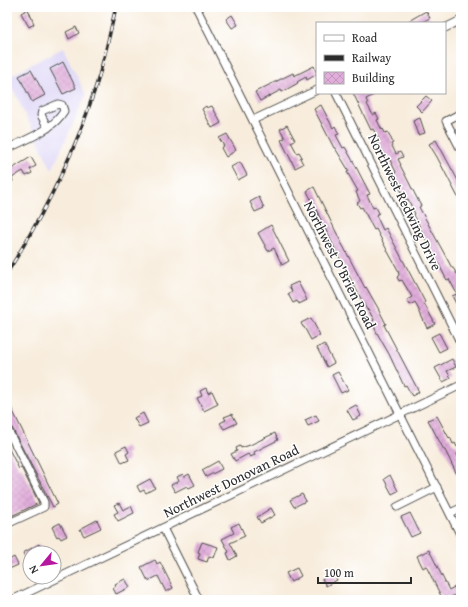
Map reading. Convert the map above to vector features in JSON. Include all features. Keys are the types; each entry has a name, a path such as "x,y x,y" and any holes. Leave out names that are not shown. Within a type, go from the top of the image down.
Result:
{"street":[{"name":"Northwest O'Brien Road","path":"198,8 461,536"},
{"path":"446,28 461,20"},
{"path":"253,120 316,90"},
{"name":"Northwest Redwing Drive","path":"336,94 461,344"},
{"path":"461,113 446,121 461,150"},
{"path":"7,149 48,128"},
{"name":"Northwest Donovan Road","path":"12,600 461,386"},
{"path":"7,428 44,502 44,508 7,524"},
{"path":"397,507 437,487"},
{"path":"450,513 461,508"},
{"path":"163,528 199,600"}],"shaded area":[{"path":"63,48 86,95 52,170 7,77"}],"building":[{"path":"28,9 34,24 29,27 21,13"},
{"path":"426,11 430,18 422,22 407,22"},
{"path":"232,15 238,25 232,28 226,19"},
{"path":"76,27 79,33 69,39 66,32"},
{"path":"63,62 76,88 63,94 50,69"},
{"path":"314,66 316,71 316,75 307,80 306,77 282,92 281,90 260,101 255,92 293,73 294,76"},
{"path":"31,70 45,95 32,102 19,76"},
{"path":"353,94 375,94 366,99 367,104 373,115 376,113 379,119 377,120 382,130 383,129 385,133 388,132 393,143 391,144 396,154 400,152 403,157 398,159 421,206 419,207 452,268 457,274 460,273 461,313 452,296 457,294 449,279 447,280 414,215 415,214 408,199 406,200 395,179 397,178 396,172 389,158 386,160 377,142 380,141 373,129 371,130"},
{"path":"426,96 432,101 422,112 416,106"},
{"path":"321,105 333,128 335,126 339,134 336,135 343,148 345,147 370,194 367,195 373,208 376,207 379,213 376,215 383,230 386,228 425,302 424,303 435,324 427,328 415,302 410,305 407,300 412,297 402,280 399,281 397,277 399,275 398,270 376,229 374,230 362,207 360,208 357,203 360,201 356,192 358,191 347,172 349,171 334,148 314,109"},
{"path":"206,106 207,108 212,106 221,123 212,128 202,109"},
{"path":"420,118 425,133 418,135 413,121"},
{"path":"287,125 295,140 291,142 297,153 299,152 302,157 300,158 303,164 295,168 281,140 285,138 280,129"},
{"path":"227,134 236,150 226,157 221,148 224,146 219,138"},
{"path":"436,140 461,186 461,203 429,144"},
{"path":"31,157 36,166 30,169 32,173 26,176 23,171 12,178 13,181 7,184 7,168 8,171"},
{"path":"240,162 247,175 238,180 231,167"},
{"path":"314,187 365,288 366,287 378,308 386,324 384,325 419,392 412,396 406,385 404,386 372,322 374,320 368,309 367,310 337,253 307,191"},
{"path":"259,197 264,208 255,212 250,202"},
{"path":"271,225 289,261 282,265 274,248 268,251 258,233"},
{"path":"298,282 307,300 299,304 297,301 293,303 288,294 292,291 289,286"},
{"path":"311,318 320,335 311,340 301,323"},
{"path":"439,333 447,348 439,352 431,337"},
{"path":"324,344 334,363 327,367 317,348"},
{"path":"452,359 456,367 447,371 451,378 443,382 435,368"},
{"path":"338,372 348,390 341,393 332,375"},
{"path":"206,388 208,393 212,391 218,404 204,411 197,398 202,396 200,391"},
{"path":"7,399 58,504 53,507 7,420"},
{"path":"356,405 361,416 353,420 347,410"},
{"path":"143,413 148,423 139,427 134,418"},
{"path":"232,414 237,423 224,429 220,423 226,420 224,417"},
{"path":"316,415 319,421 308,426 305,420"},
{"path":"437,416 453,444 455,443 457,447 460,446 461,452 457,454 461,463 461,483 428,420"},
{"path":"275,433 278,440 254,452 255,455 250,457 248,454 235,461 231,454 237,451 236,448 250,445"},
{"path":"7,445 19,469 21,467 39,503 7,518"},
{"path":"126,446 129,452 126,454 129,460 122,463 116,451"},
{"path":"218,461 222,469 206,477 202,470"},
{"path":"183,474 184,477 189,474 195,485 189,488 187,486 175,492 171,485 179,481 177,477"},
{"path":"390,475 398,491 392,494 384,479"},
{"path":"150,479 155,488 146,493 144,490 140,492 137,486"},
{"path":"302,494 306,501 294,507 290,500"},
{"path":"119,503 123,510 131,506 134,513 118,521 114,514 118,512 114,505"},
{"path":"271,508 275,515 261,523 257,517"},
{"path":"410,513 420,533 411,537 401,517"},
{"path":"97,520 101,528 84,536 80,529"},
{"path":"60,523 67,536 61,539 59,536 57,537 52,527"},
{"path":"239,523 245,536 230,543 237,556 230,560 227,553 229,552 222,539 234,533 231,527"},
{"path":"202,542 218,547 214,558 209,556 207,562 198,559 200,553 198,552"},
{"path":"429,550 449,590 454,587 457,594 446,600 443,600 426,566 423,568 417,556"},
{"path":"14,557 18,565 9,569 8,567 7,568 7,561"},
{"path":"155,560 157,564 160,562 173,588 166,592 158,576 148,581 141,567"},
{"path":"297,568 301,576 291,582 286,573"},
{"path":"333,573 337,580 326,586 322,579"},
{"path":"125,579 130,587 116,594 113,588 116,586 115,584"}],"railway":[{"path":"7,273 56,187 76,142 100,74 116,7"}]}
